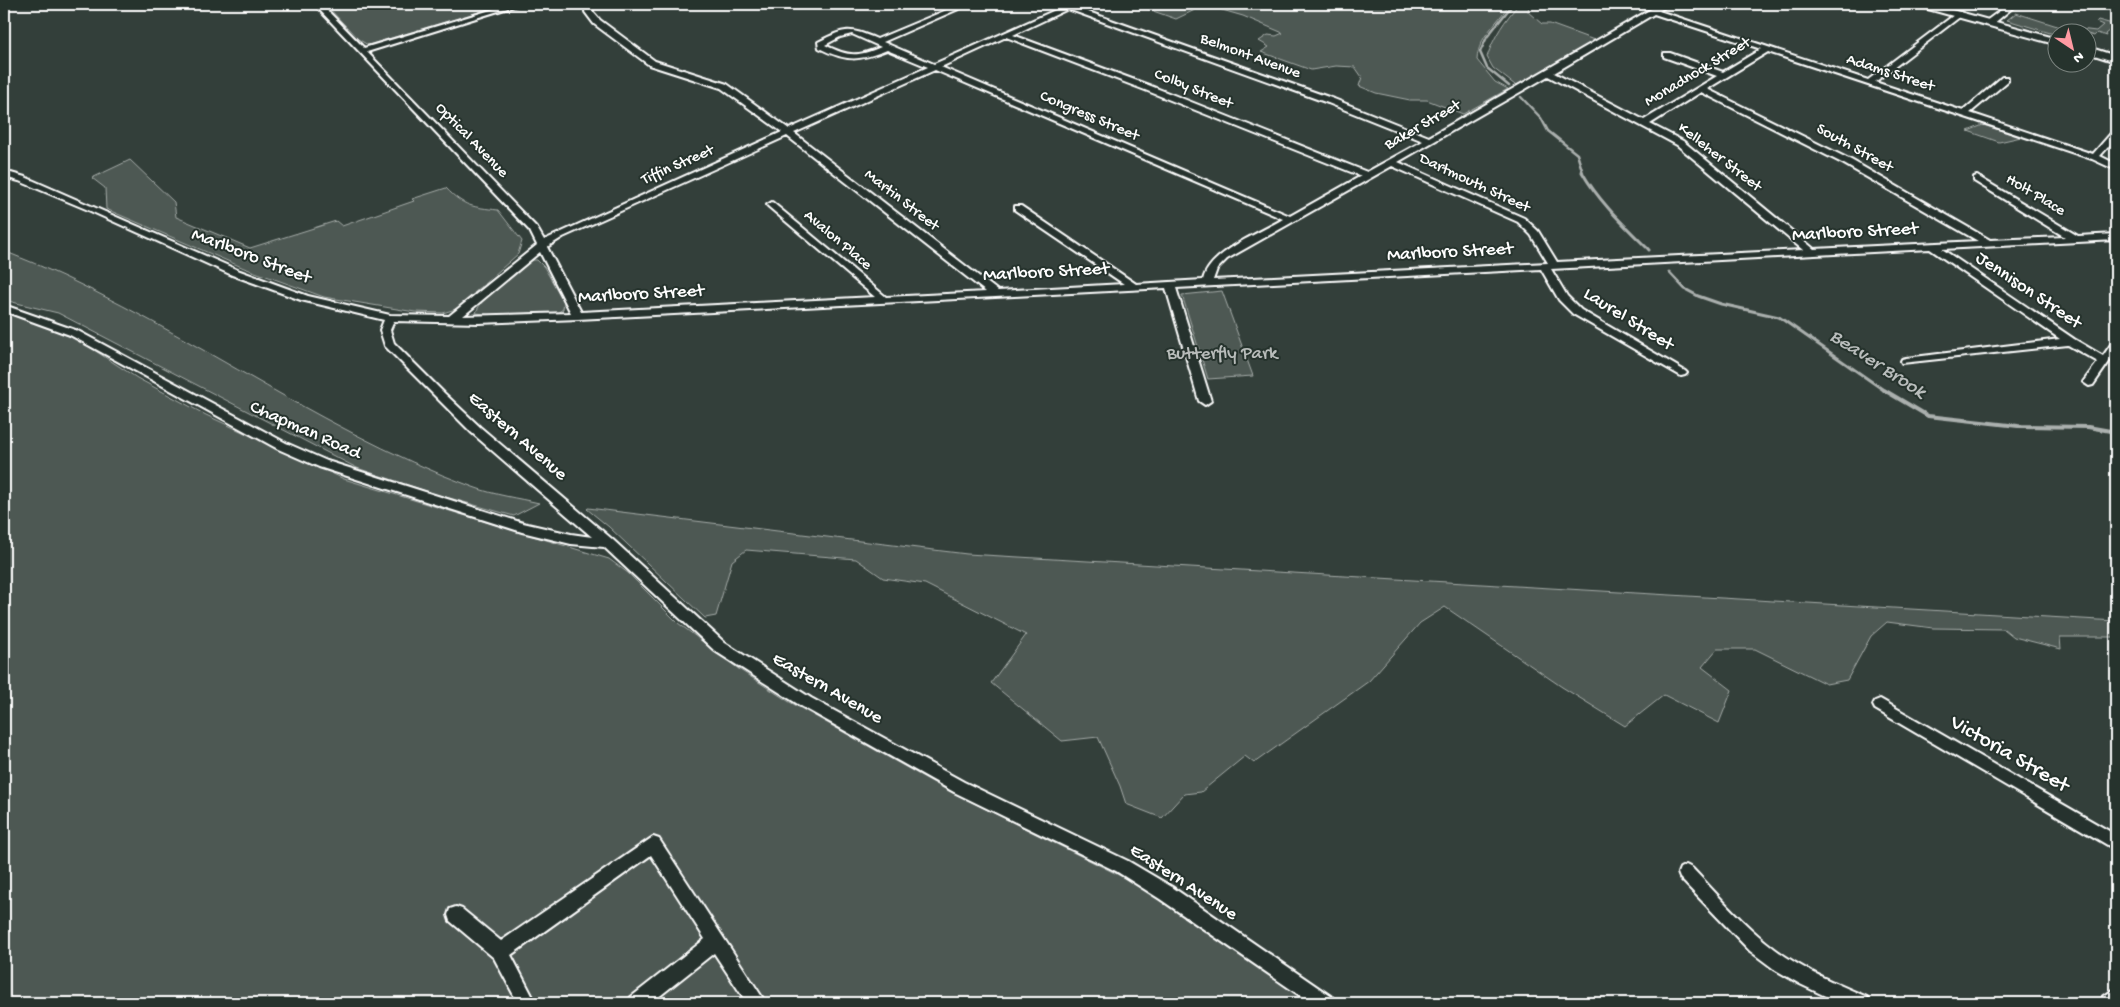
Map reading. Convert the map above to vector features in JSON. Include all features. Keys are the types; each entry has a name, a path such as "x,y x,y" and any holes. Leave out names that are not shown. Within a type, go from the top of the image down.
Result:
{"main road":[{"path":"1920,4 2048,40"},
{"path":"2098,55 2116,60"}],"street":[{"name":"Optical Avenue","path":"317,4 534,230 578,316"},
{"path":"363,51 518,4"},
{"name":"Martin Street","path":"589,4 589,12 597,22 652,63 724,86 789,133 994,293"},
{"path":"877,42 967,4"},
{"name":"Baker Street","path":"1208,283 1209,272 1214,264 1224,256 1548,73 1665,4"},
{"path":"1989,23 2013,4"},
{"name":"Tiffin Street","path":"452,320 468,309 542,244 934,68 1006,35 1064,5"},
{"name":"Belmont Avenue","path":"1064,5 1331,101 1429,140"},
{"name":"Adams Street","path":"1653,11 2095,158 2116,167"},
{"path":"1869,83 1958,14"},
{"name":"Congress Street","path":"887,47 863,57 851,58 829,50 821,44 838,35 853,32 1290,219"},
{"name":"Colby Street","path":"1006,35 1148,88 1367,175"},
{"name":"Monadnock Street","path":"1645,123 1767,49"},
{"path":"1668,55 1723,75"},
{"name":"Kelleher Street","path":"1548,73 1645,123 1687,148 1811,252"},
{"path":"1964,114 2005,79"},
{"name":"South Street","path":"1701,89 1764,118 1930,208 1989,244"},
{"path":"2095,158 2116,133"},
{"name":"Dartmouth Street","path":"1391,162 1520,220 1535,233 1549,266"},
{"name":"Marlboro Street","path":"4,174 63,196 236,273 304,298 390,318 452,320 578,316 994,293 2116,237"},
{"name":"Holt Place","path":"1977,178 2076,240"},
{"name":"Avalon Place","path":"772,205 883,299"},
{"path":"1018,208 1134,287"},
{"name":"Jennison Street","path":"1933,247 2070,341 2104,361"},
{"name":"Laurel Street","path":"1549,266 1563,298 1577,312 1681,373"},
{"path":"1170,285 1205,402"},
{"name":"Chapman Road","path":"4,308 74,333 282,446 323,464 522,527 571,538 608,543"},
{"name":"Eastern Avenue","path":"390,318 385,330 389,344 476,430 608,543 702,632 749,667 806,702 959,786 1122,866 1166,893 1326,1003"},
{"path":"1906,361 2070,341"},
{"path":"2089,382 2116,346"},
{"name":"Victoria Street","path":"1880,705 2116,843"},
{"path":"500,952 653,844 757,1003"},
{"path":"1686,873 1758,946 1787,967 1823,988 1860,1003"},
{"path":"456,915 500,952 527,1003"},
{"path":"637,1003 716,941"},
{"path":"2109,1003 2116,997"}],"green space":[{"path":"325,4 505,4 368,45 358,39"},
{"path":"1509,4 1481,44 1477,60 1495,82 1508,89 1463,114 1427,100 1410,100 1376,93 1359,86 1362,77 1355,67 1336,66 1311,70 1261,52 1269,47 1259,41 1268,35 1276,36 1283,33 1243,16 1205,5 1176,19 1136,5"},
{"path":"1519,4 1536,4 1529,6 1528,12 1542,24 1550,24 1597,41 1523,83 1515,85 1493,68 1487,57 1500,29"},
{"path":"2016,13 2048,23 2048,32 2007,20"},
{"path":"2098,20 2116,25 2105,34 2106,36 2098,33 2098,29 2103,25 2096,22"},
{"path":"1983,125 2021,137 1999,142 1968,131"},
{"path":"130,160 174,202 176,217 250,248 336,221 342,226 446,188 464,203 498,210 522,241 518,254 474,293 477,294 462,307 443,313 415,312 324,297 244,268 106,209 105,188 92,178"},
{"path":"4,251 64,277 123,306 295,402 412,462 481,490 539,503 514,516 435,494 357,468 58,313 4,300"},
{"path":"532,260 537,260 544,267 564,302 563,309 557,313 493,315 476,313 484,299 517,270"},
{"name":"Butterfly Park","path":"1222,291 1253,376 1208,379 1182,295"},
{"path":"4,312 74,337 137,378 206,415 344,479 609,559 628,573 678,623 740,670 788,701 943,788 1133,882 1309,1003 4,1003"},
{"path":"588,508 967,554 2116,621 2116,639 2114,637 2060,637 2061,649 2014,637 2004,629 1933,628 1887,622 1871,636 1847,680 1826,684 1755,649 1717,649 1702,667 1732,690 1719,723 1664,695 1625,726 1562,687 1445,607 1420,623 1369,681 1254,763 1245,756 1201,792 1184,794 1162,818 1126,804 1098,737 1062,741 991,683 1026,635 925,584 883,578 856,559 746,550 732,561 716,616 705,618"}],"waterway":[{"name":"Beaver Brook","path":"1509,86 1487,68 1480,52 1487,37 1513,4"},
{"name":"Beaver Brook","path":"1521,97 1541,118 1548,131 1577,154 1583,173"},
{"name":"Beaver Brook","path":"1582,172 1604,204 1649,250"},
{"name":"Beaver Brook","path":"1669,272 1685,289 1698,296 1721,304 1779,317 1885,391"},
{"name":"Beaver Brook","path":"1884,390 1928,416 2018,426 2088,427 2116,432"}]}
